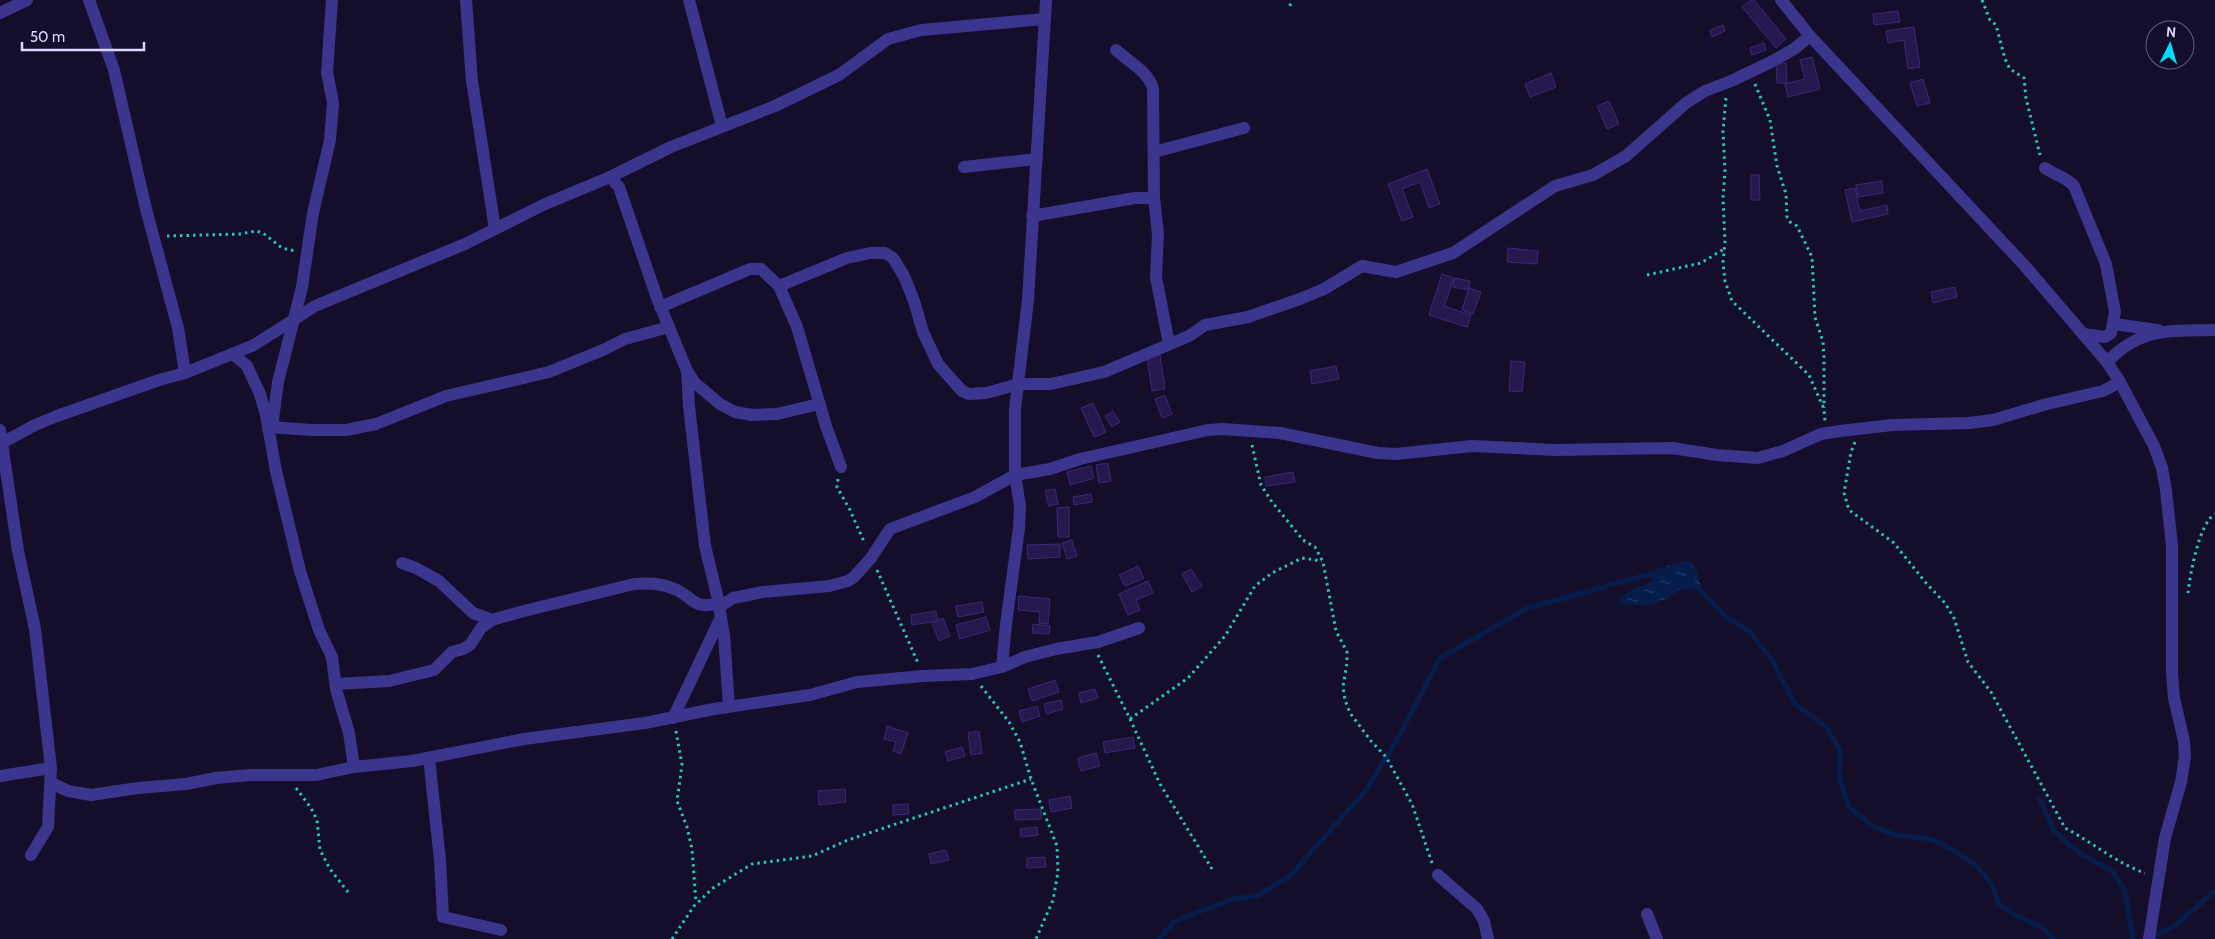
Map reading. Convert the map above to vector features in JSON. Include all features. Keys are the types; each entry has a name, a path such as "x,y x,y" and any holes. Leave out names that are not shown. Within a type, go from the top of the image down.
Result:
{"street":[{"path":"0,13 27,0"},
{"path":"89,0 114,70 153,237 178,328 185,373"},
{"path":"270,427 278,382 295,319 313,213 326,162 333,119 333,103 327,72 332,0"},
{"path":"466,0 472,81 495,228"},
{"path":"689,0 722,126"},
{"path":"1002,667 1020,514 1015,475 1015,409 1028,300 1046,0"},
{"path":"1781,0 1810,36 2024,264 2107,362 2120,382 2154,446 2162,468 2166,490 2172,546 2172,673 2174,698 2184,741 2185,756 2181,782 2165,838 2149,939"},
{"path":"30,855 48,827 51,768 35,629 18,551 1,439 57,416 159,380 185,373 254,345 315,306 465,244 543,205 610,177 671,147 775,106 839,75 871,49 900,34 946,27 1045,19"},
{"path":"778,286 848,258 870,253 886,253 893,258 904,276 923,332 938,364 962,391 969,394 986,393 1019,384 1051,384 1079,379 1104,372 1189,336 1205,325 1248,317 1300,299 1324,289 1362,266 1396,272 1452,253 1555,186 1593,175 1609,168 1638,148 1686,103 1705,91 1731,81 1794,49 1810,36"},
{"path":"1116,50 1151,82 1154,198 1158,234 1156,277 1169,344"},
{"path":"1154,152 1244,128"},
{"path":"964,166 1037,159"},
{"path":"2045,168 2053,174 2070,180 2074,186 2106,264 2114,312 2114,324 2111,333 2105,337 2083,334"},
{"path":"610,177 619,187 643,262 660,307 687,371 695,383 720,404 735,412 752,415 777,414 819,404"},
{"path":"1032,216 1135,198 1154,198"},
{"path":"660,307 754,268 761,268 778,286 797,327 819,404 841,467"},
{"path":"2114,324 2164,331 2215,330"},
{"path":"270,427 346,430 376,424 446,396 550,372 624,339 669,327"},
{"path":"2107,362 2121,348 2136,339 2164,331"},
{"path":"233,354 247,366 260,394 270,427 276,471 300,571 319,630 332,657 336,684 349,733 354,767"},
{"path":"687,371 704,546 720,609 729,706"},
{"path":"673,718 720,609 733,598 763,592 828,586 848,581 871,558 890,529 975,497 1015,475 1050,469 1080,459 1208,430 1223,429 1280,433 1378,453 1396,454 1472,446 1555,450 1672,448 1718,455 1758,458 1783,451 1803,441 1825,434 1892,425 1968,423 1993,420 2047,404 2103,391 2120,382"},
{"path":"402,563 416,568 439,582 473,613 492,620"},
{"path":"336,684 388,682 434,670 452,652 470,645 481,628 492,620 634,584 654,582 679,591 693,603 720,609"},
{"path":"51,783 68,792 91,795 249,775 316,775 354,767 429,758 524,739 673,718 729,706 810,695 858,682 972,674 1002,667 1025,657 1092,643 1139,628"},
{"path":"429,758 440,860 443,917 501,930"},
{"path":"0,776 51,768"},
{"path":"1438,875 1481,914 1488,939"},
{"path":"1647,914 1657,939"}],"path":[{"path":"1290,6 1291,0"},
{"path":"1982,0 1990,20 1996,25 2005,59 2010,69 2024,78 2032,131 2045,168"},
{"path":"1750,72 1770,120 1777,166 1786,194 1787,217 1790,222 1797,226 1812,257 1815,317 1823,342 1825,434"},
{"path":"1731,81 1724,102 1723,131 1725,172 1722,198 1725,281 1732,301 1809,376 1824,409"},
{"path":"153,237 240,234 256,231 263,233 282,248 308,251"},
{"path":"1647,275 1701,263 1724,249"},
{"path":"1249,430 1261,485 1272,502 1304,540 1315,547 1326,570 1334,623 1346,652 1347,663 1344,687 1345,700 1350,713 1386,757 1412,804 1430,859 1438,875"},
{"path":"1860,430 1851,452 1844,493 1850,510 1894,543 1926,583 1945,602 1954,618 1968,662 1991,692 2065,828 2083,837 2117,861 2144,873 2158,875"},
{"path":"2187,597 2193,560 2208,518 2215,514"},
{"path":"1130,719 1188,678 1225,636 1255,586 1272,573 1302,558 1323,562"},
{"path":"1092,643 1160,784 1212,869"},
{"path":"972,674 1009,722 1020,742 1031,779 1057,846 1058,872 1053,900 1036,939"},
{"path":"673,718 682,765 677,801 687,827 692,848 696,904"},
{"path":"288,775 317,820 320,850 330,869 348,892"},
{"path":"672,939 696,904 713,888 752,864 812,856 848,840 1031,779"}],"water":[{"path":"1684,561 1692,563 1697,572 1701,587 1678,590 1670,597 1653,605 1619,604 1619,599 1631,590 1653,581 1655,570"}],"building":[{"path":"1751,0 1754,0 1786,39 1776,48 1742,7"},
{"path":"1898,11 1900,22 1874,25 1873,14"},
{"path":"1723,25 1725,31 1712,37 1710,30"},
{"path":"1914,27 1920,67 1908,69 1904,40 1888,43 1886,31"},
{"path":"1764,43 1766,50 1752,55 1750,48"},
{"path":"1812,57 1820,89 1788,97 1785,84 1805,79 1800,60"},
{"path":"1776,63 1786,63 1787,83 1777,83"},
{"path":"1551,73 1556,87 1530,97 1525,84"},
{"path":"1923,79 1930,103 1917,106 1910,83"},
{"path":"1609,101 1619,124 1607,129 1597,106"},
{"path":"1427,169 1440,204 1429,208 1420,182 1402,189 1413,217 1402,221 1388,184"},
{"path":"1751,175 1759,175 1760,200 1751,200"},
{"path":"1882,181 1883,193 1858,197 1856,185"},
{"path":"1855,188 1860,211 1887,205 1888,214 1852,222 1845,190"},
{"path":"1508,248 1538,251 1537,264 1507,262"},
{"path":"1442,274 1454,278 1444,306 1471,315 1467,327 1429,315"},
{"path":"1455,278 1470,281 1468,290 1453,287"},
{"path":"1955,287 1957,297 1933,303 1931,292"},
{"path":"1469,288 1481,292 1473,314 1462,310"},
{"path":"1160,355 1165,389 1152,391 1147,357"},
{"path":"1511,361 1525,362 1522,392 1509,391"},
{"path":"1336,366 1339,379 1312,384 1310,371"},
{"path":"1165,395 1172,414 1162,418 1155,399"},
{"path":"1093,403 1106,432 1094,437 1081,408"},
{"path":"1113,411 1120,422 1112,427 1105,416"},
{"path":"1108,463 1111,481 1099,483 1096,465"},
{"path":"1091,466 1094,478 1070,485 1067,472"},
{"path":"1293,472 1295,482 1266,486 1265,477"},
{"path":"1055,489 1058,504 1049,506 1045,491"},
{"path":"1091,494 1092,502 1074,505 1073,497"},
{"path":"1069,507 1069,537 1058,537 1057,508"},
{"path":"1072,540 1077,556 1067,559 1062,543"},
{"path":"1060,544 1060,557 1028,559 1027,545"},
{"path":"1138,566 1144,578 1125,586 1119,575"},
{"path":"1191,569 1202,586 1192,592 1182,574"},
{"path":"1148,581 1153,593 1136,600 1140,610 1128,615 1119,594"},
{"path":"1019,596 1050,599 1048,624 1039,623 1040,612 1018,610"},
{"path":"982,602 984,612 958,617 956,606"},
{"path":"936,611 938,621 912,625 911,615"},
{"path":"986,617 990,630 960,639 956,625"},
{"path":"943,618 950,636 939,641 932,623"},
{"path":"1033,624 1050,626 1049,634 1032,633"},
{"path":"1055,680 1059,692 1032,701 1028,689"},
{"path":"1095,689 1098,698 1081,703 1079,693"},
{"path":"1061,700 1063,709 1047,714 1044,704"},
{"path":"1037,706 1040,716 1022,722 1019,711"},
{"path":"887,726 908,733 901,754 893,751 896,742 884,739"},
{"path":"979,731 982,753 971,755 968,733"},
{"path":"1133,737 1135,748 1105,753 1103,742"},
{"path":"962,747 965,756 948,761 945,752"},
{"path":"1096,753 1100,766 1081,771 1078,758"},
{"path":"845,789 846,802 819,805 818,791"},
{"path":"1070,796 1072,808 1051,812 1049,800"},
{"path":"908,804 909,814 893,815 893,805"},
{"path":"1041,809 1041,819 1015,820 1015,810"},
{"path":"1037,827 1038,835 1021,837 1020,829"},
{"path":"946,850 949,860 931,864 929,854"},
{"path":"1045,857 1046,867 1027,868 1027,858"}],"waterway":[{"path":"1159,939 1175,921 1233,899 1257,896 1290,876 1367,789 1398,738 1440,658 1528,608 1650,574 1659,575"},
{"path":"1693,583 1726,617 1749,631 1772,660 1795,704 1826,727 1840,750 1839,775 1848,806 1871,825 1895,835 1931,839 1951,849 1977,866 1991,883 1999,904 2019,917 2043,928 2054,939"},
{"path":"2040,799 2054,831 2079,853 2112,871 2125,891 2133,939"},
{"path":"2151,938 2176,925 2215,891"}]}
